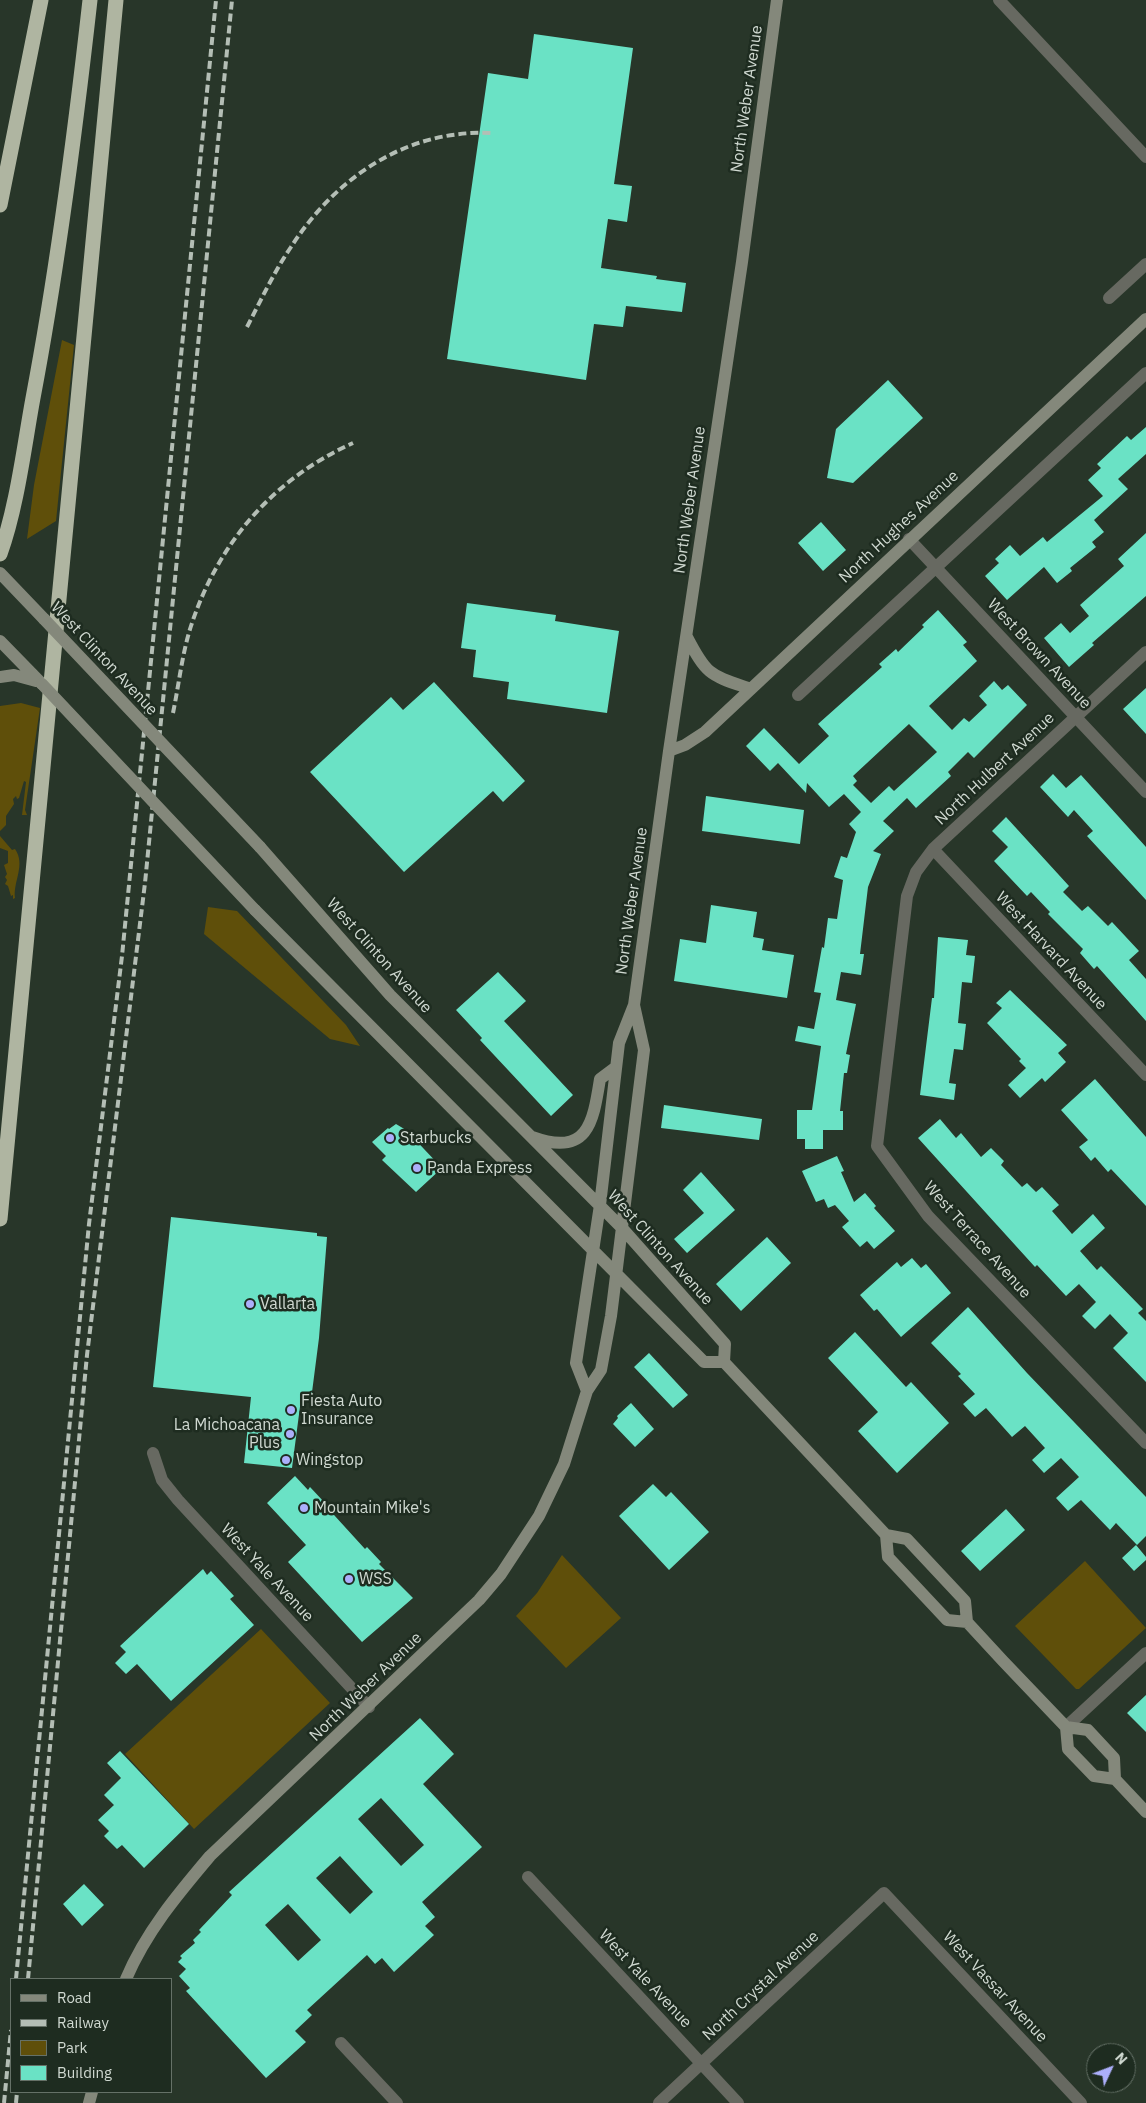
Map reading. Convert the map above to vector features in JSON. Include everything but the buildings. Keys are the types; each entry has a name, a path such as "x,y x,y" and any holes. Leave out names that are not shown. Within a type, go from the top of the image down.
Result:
{"highway":[{"path":"0,205 41,0"},
{"path":"0,554 24,446 58,256 90,0"},
{"path":"0,1219 116,0"}],"main road":[{"name":"North Weber Avenue","path":"587,1391 576,1363 600,1205 619,1043 634,1004 668,751 687,637 777,0"},
{"name":"North Hughes Avenue","path":"668,751 685,745 705,732 1146,319"},
{"name":"West Clinton Avenue","path":"0,573 260,848 390,995 622,1228 725,1344 724,1362"},
{"path":"687,637 705,669 714,676 751,689"},
{"path":"0,641 255,910 704,1362 724,1362 886,1535 907,1539 966,1601 967,1622 1066,1727 1068,1749 1094,1776 1115,1779 1146,1812"},
{"path":"0,677 25,676 42,684"},
{"name":"North Weber Avenue","path":"126,1978 150,1931 210,1856 369,1707 479,1600 510,1560 539,1516 561,1471 587,1391 601,1370 616,1273 644,1050 634,1004"},
{"path":"530,1136 553,1142 567,1142 586,1131 595,1113 600,1078 616,1067"},
{"path":"886,1535 888,1557 947,1620 967,1622"},
{"path":"1066,1727 1088,1730 1114,1758 1115,1779"}],"street":[{"path":"999,0 1146,157"},
{"path":"1109,298 1146,264"},
{"path":"798,695 1146,373"},
{"name":"West Brown Avenue","path":"909,539 1146,792"},
{"name":"North Hulbert Avenue","path":"933,849 1146,652"},
{"name":"West Harvard Avenue","path":"933,849 1146,1075"},
{"name":"West Terrace Avenue","path":"933,849 916,872 907,896 877,1146 928,1216 1146,1443"},
{"name":"West Yale Avenue","path":"154,1453 162,1480 178,1500 369,1707"},
{"path":"1066,1727 1146,1653"},
{"name":"West Yale Avenue","path":"528,1877 738,2103"},
{"name":"North Crystal Avenue","path":"659,2103 884,1893"},
{"name":"West Vassar Avenue","path":"884,1893 1081,2103"},
{"path":"341,2043 398,2103"}],"green space":[{"path":"62,340 74,345 56,521 27,539 34,485"},
{"path":"21,703 40,708 25,810 27,815 22,815 26,782 24,781 19,798 17,799 16,796 13,799 14,804 6,816 6,825 0,831 0,706"},
{"path":"0,836 12,850 15,849 18,855 19,867 15,898 13,899 13,895 11,896 8,886 5,884 7,874 4,865 8,863 8,851 0,848"},
{"path":"208,907 237,911 346,1025 360,1046 330,1039 204,934"},
{"path":"562,1555 621,1618 566,1668 516,1616 537,1593"},
{"path":"1085,1561 1146,1628 1079,1689 1076,1689 1015,1626"},
{"path":"261,1629 330,1703 194,1829 125,1754"}],"railway":[{"path":"16,1978 89,1224 122,956 216,0"},
{"path":"28,1978 87,1355 145,883 232,0"},
{"path":"247,327 273,276 291,247 329,199 352,179 376,162 403,149 431,139 461,134 492,133"},
{"path":"173,713 191,626 202,596 216,567 233,541 252,517 298,475 324,458 353,443"},
{"path":"4,2103 10,2040"},
{"path":"16,2103 17,2093"}],"place":[{"name":"Starbucks","path":"390,1138"},
{"name":"Panda Express","path":"417,1168"},
{"name":"Vallarta","path":"250,1304"},
{"name":"Fiesta Auto Insurance","path":"291,1410"},
{"name":"La Michoacana Plus","path":"290,1434"},
{"name":"Wingstop","path":"286,1460"},
{"name":"Mountain Mike's","path":"304,1508"},
{"name":"WSS","path":"349,1579"}]}
